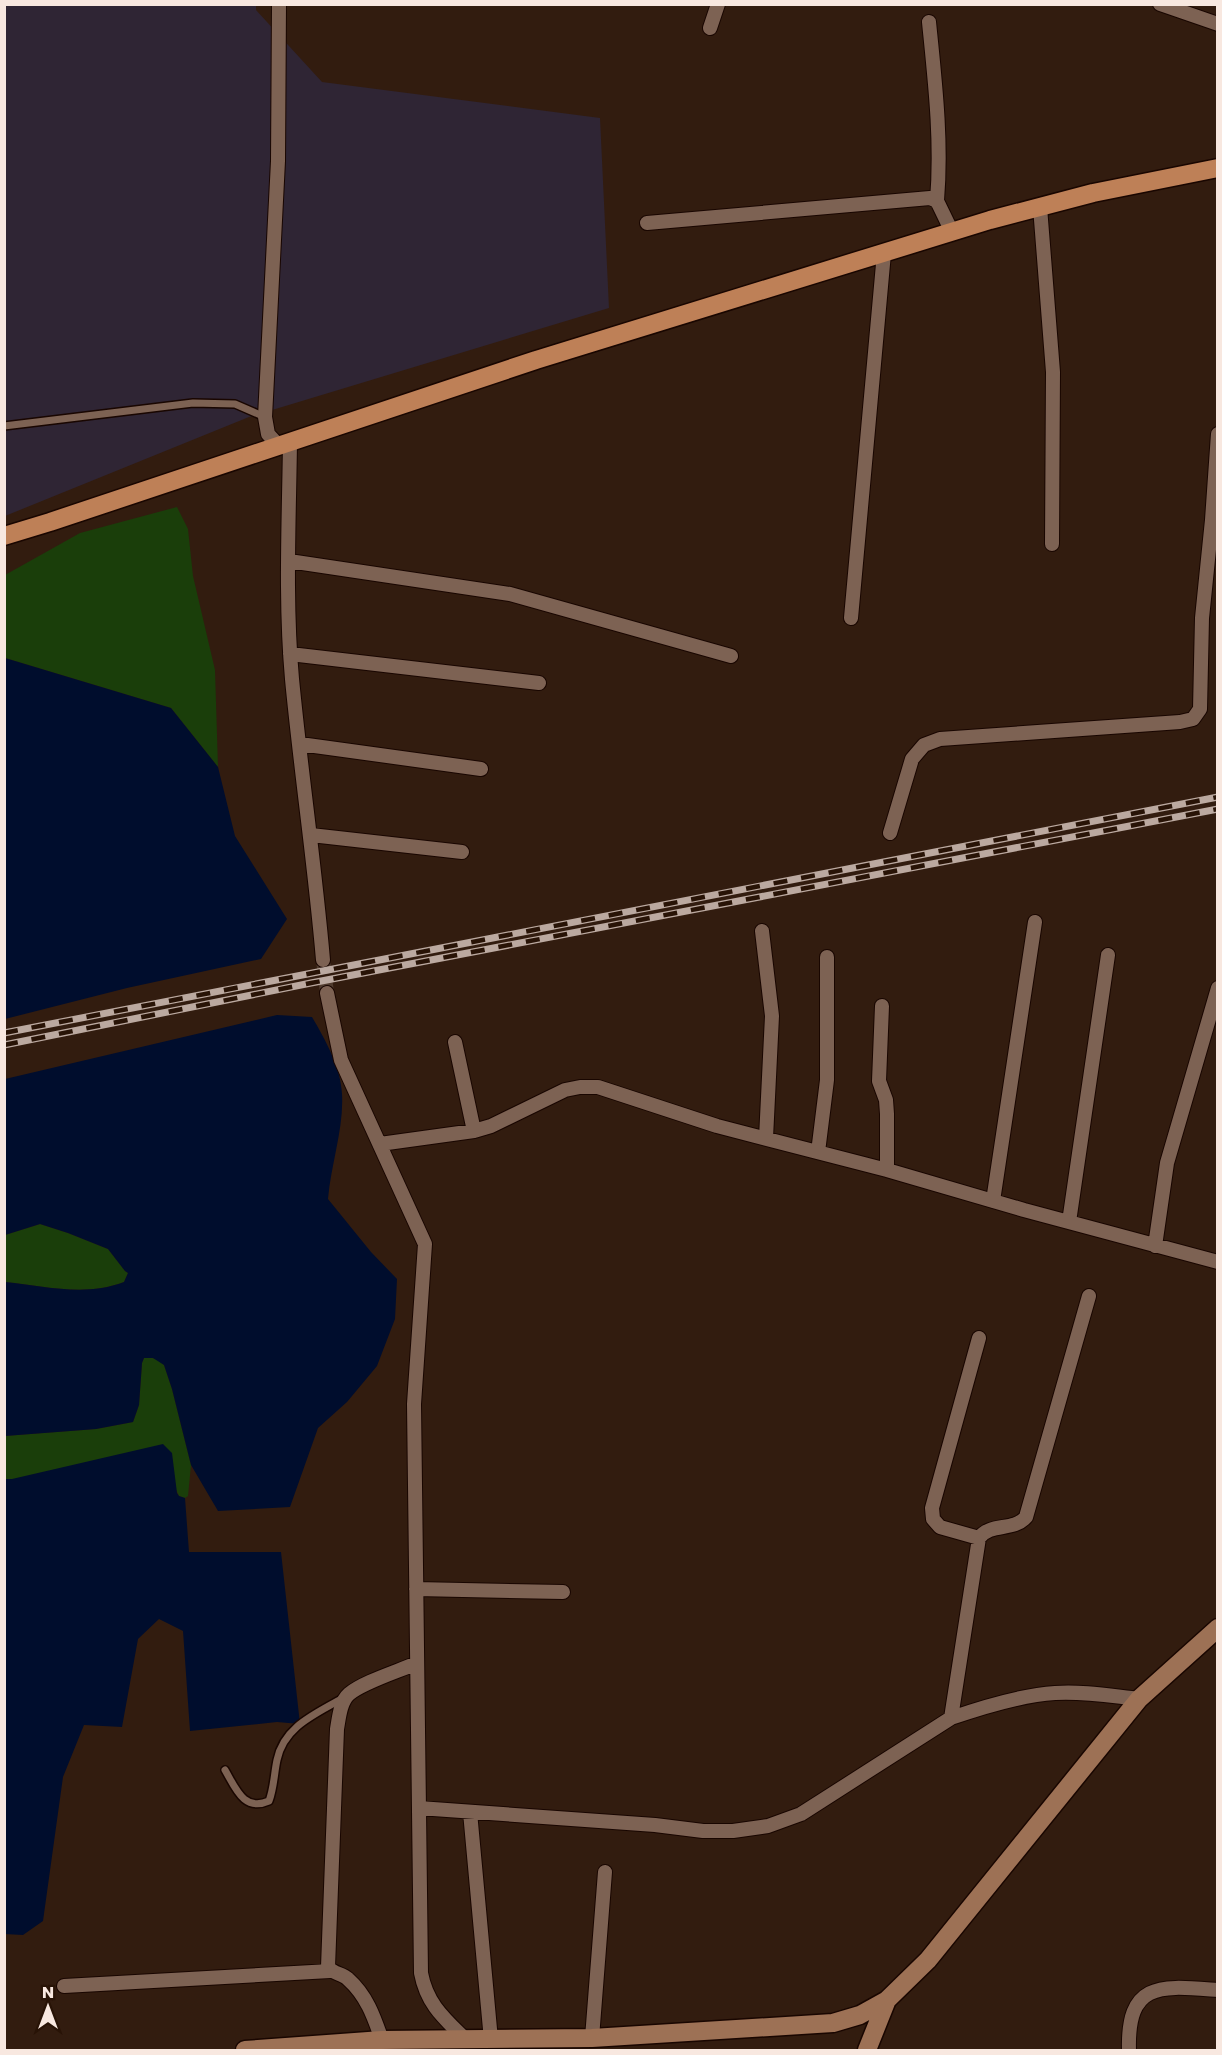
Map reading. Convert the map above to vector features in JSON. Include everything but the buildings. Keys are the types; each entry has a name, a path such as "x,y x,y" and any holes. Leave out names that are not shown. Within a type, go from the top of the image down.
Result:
{"main road":[{"path":"4,536 536,360 952,232 1093,194 1218,168"},
{"path":"245,2050 382,2040 491,2040 524,2045 592,2038 833,2023 860,2015 886,2000 928,1960 1138,1699 1218,1628"},
{"path":"867,2050 886,2000"}],"street":[{"path":"279,4 278,161 265,417 268,434 284,444 290,654 323,960"},
{"path":"710,28 718,4"},
{"path":"1160,4 1218,24"},
{"path":"929,22 939,115 940,171 937,201 952,232"},
{"path":"647,223 916,198 930,198 937,201"},
{"path":"1040,207 1053,372 1052,544"},
{"path":"851,618 884,253"},
{"path":"890,833 912,759 924,745 940,739 1180,722 1193,718 1200,709 1202,618 1218,434"},
{"path":"288,561 510,594 730,656"},
{"path":"290,654 539,683"},
{"path":"300,744 481,769"},
{"path":"311,835 462,852"},
{"path":"993,1201 1035,922"},
{"path":"762,931 772,1016 766,1138"},
{"path":"1069,1222 1108,955"},
{"path":"818,1152 827,1080 827,957"},
{"path":"1155,1246 1167,1163 1218,988"},
{"path":"327,993 341,1060 425,1244 414,1404 421,1952 424,1990 429,2001 467,2041"},
{"path":"882,1006 879,1081 886,1101 887,1170"},
{"path":"455,1042 474,1131"},
{"path":"380,1144 474,1131 491,1126 565,1090 598,1087 688,1118 887,1170 1218,1262"},
{"path":"951,1718 979,1538 983,1532 992,1528 1014,1526 1026,1517 1089,1296"},
{"path":"979,1338 932,1508 933,1519 940,1527 979,1538"},
{"path":"416,1589 563,1592"},
{"path":"330,1971 328,1959 337,1729 340,1710 348,1695 417,1663"},
{"path":"419,1809 655,1825 703,1831 733,1831 768,1826 801,1814 951,1718 978,1709 1054,1693 1087,1693 1138,1699"},
{"path":"470,1812 491,2040"},
{"path":"592,2038 605,1872"},
{"path":"64,1986 330,1971 346,1977 371,2007 382,2040"},
{"path":"1128,2050 1130,2022 1137,2004 1149,1992 1163,1988 1218,1990"}],"lane":[{"path":"4,426 193,403 235,404 265,417"},
{"path":"225,1770 240,1795 248,1802 260,1806 270,1801 277,1760 285,1738 292,1729 348,1695"}],"shaded area":[{"path":"5,5 256,5 256,10 322,82 600,118 609,308 249,417 5,516"}],"green space":[{"path":"177,507 188,529 193,576 215,670 218,767 171,708 5,658 5,575 80,533"},
{"path":"40,1224 108,1249 128,1273 124,1282 80,1290 5,1282 5,1235"},
{"path":"144,1358 159,1360 164,1365 172,1389 191,1465 188,1496 185,1498 179,1496 175,1487 5,1479 4,1436 96,1429 133,1422 139,1405 142,1363"}],"water":[{"path":"5,658 171,708 218,767 235,836 287,919 261,959 127,988 5,1019"},
{"path":"277,1015 312,1017 332,1054 341,1084 342,1107 328,1199 371,1252 397,1279 395,1319 377,1366 347,1402 318,1428 290,1507 218,1511 191,1465 164,1365 153,1358 144,1358 142,1363 139,1405 133,1422 96,1429 5,1436 5,1282 65,1289 95,1289 124,1282 128,1273 108,1249 40,1224 5,1235 5,1079"},
{"path":"163,1444 172,1453 177,1493 185,1498 189,1552 281,1552 300,1724 277,1722 190,1731 183,1631 159,1619 138,1639 122,1727 84,1725 63,1777 43,1921 23,1935 4,1934 4,1479"}],"tunnel":[{"path":"323,960 327,993"}],"railway":[{"path":"4,1033 1218,797"},
{"path":"4,1045 311,983 1218,809"}]}
